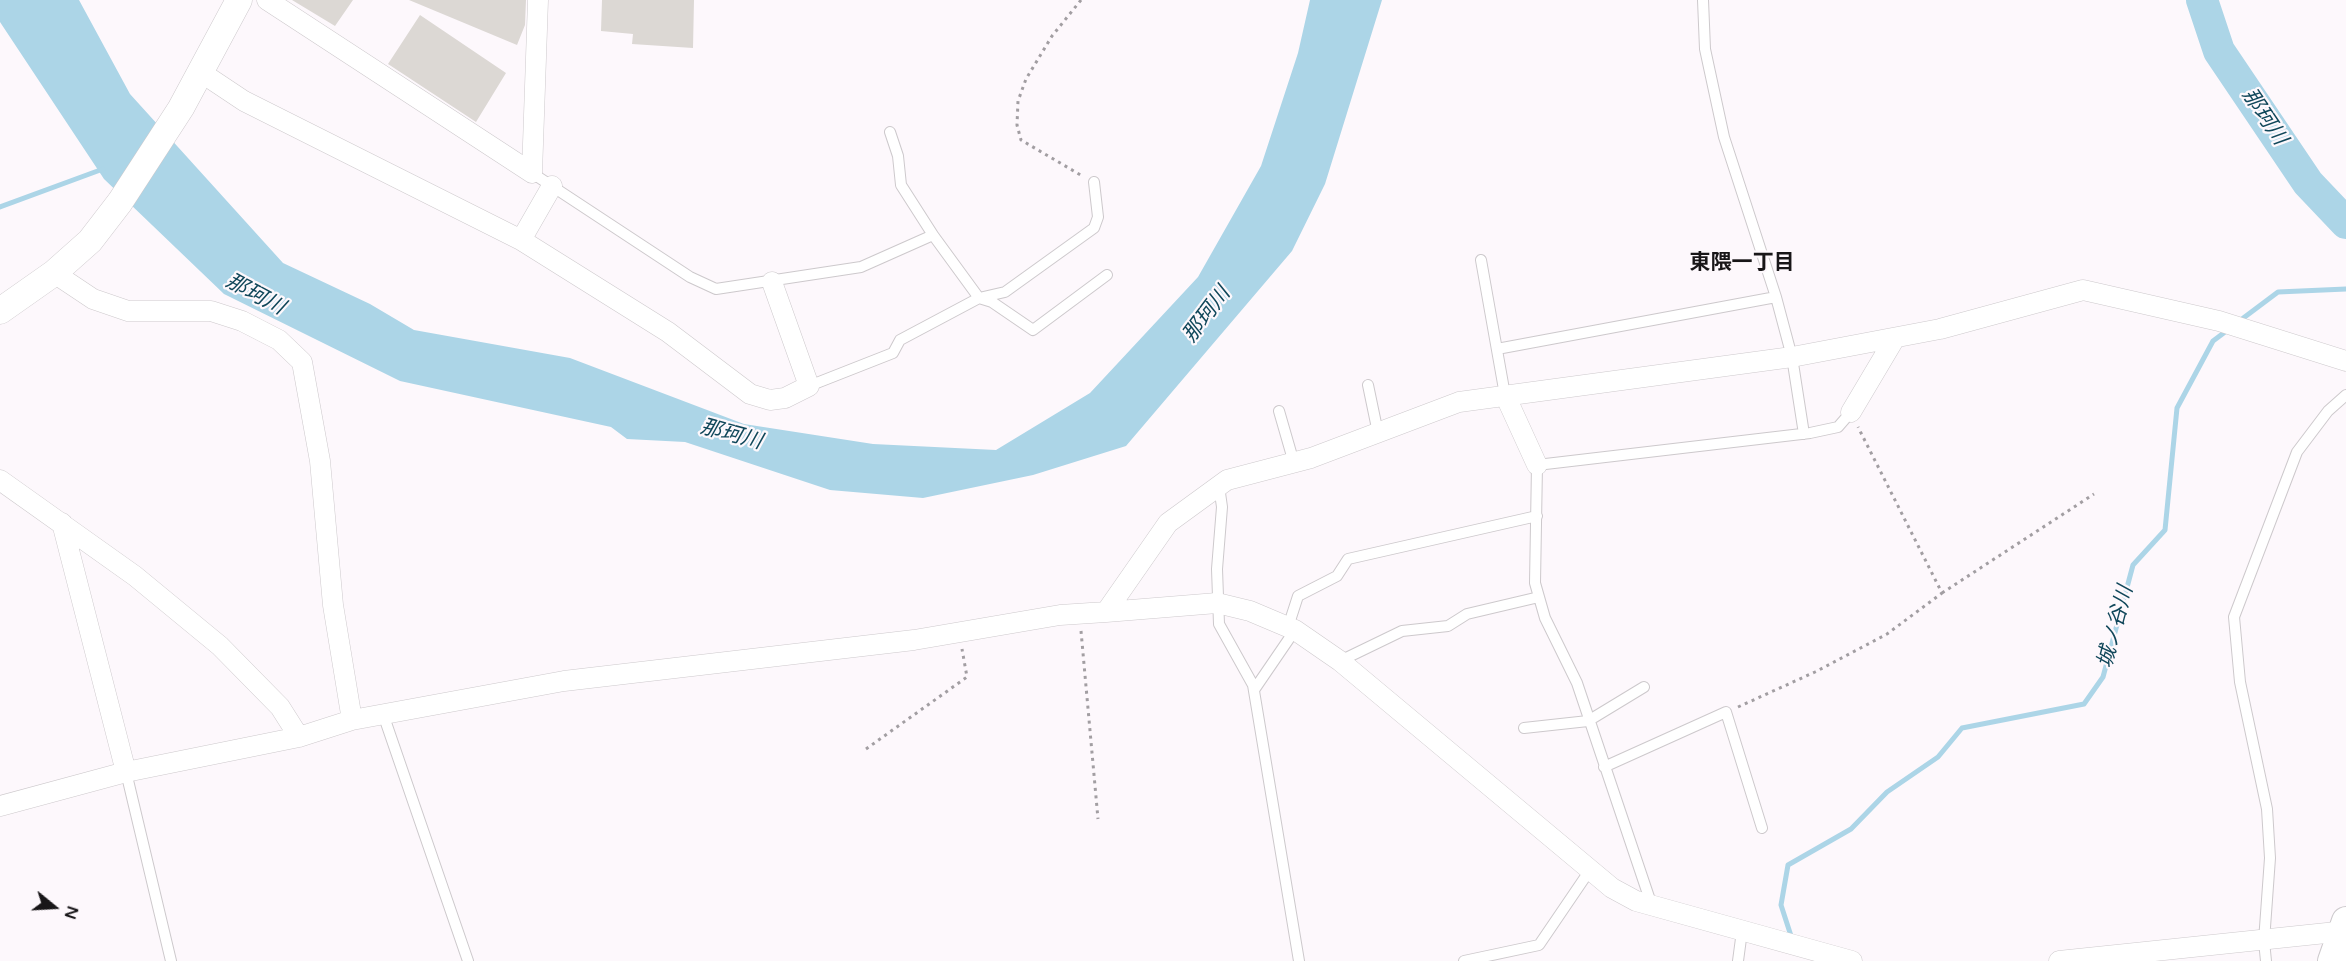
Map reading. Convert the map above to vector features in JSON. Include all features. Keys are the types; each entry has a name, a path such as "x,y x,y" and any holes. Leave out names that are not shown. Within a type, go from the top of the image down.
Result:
{"main road":[{"path":"2332,961 2345,928"}],"street":[{"path":"0,310 54,273 90,241 120,202 181,108 239,0"},
{"path":"267,0 532,173"},
{"path":"532,173 538,0"},
{"path":"199,71 264,112 521,240 668,332 750,394 770,400 785,398 809,386 772,282"},
{"path":"521,240 552,186"},
{"path":"54,273 93,298 128,311 211,311 242,321 279,340 302,362 320,461 332,593 352,720"},
{"path":"1106,612 1168,523 1227,480 1294,463 1459,402 1792,357 1940,329 2083,290 2219,321 2346,361"},
{"path":"1851,412 1895,338"},
{"path":"1505,395 1537,465"},
{"path":"0,480 164,597 220,645 280,707 299,737"},
{"path":"62,523 126,772"},
{"path":"0,806 126,772 299,737 352,720 564,681 959,632 1080,614 1217,603 1250,611 1292,629 1340,661 1612,888 1636,901 1652,906 1852,961"},
{"path":"2059,961 2264,941 2345,928"}],"lane":[{"path":"1703,0 1705,49 1724,137 1776,297 1792,357 1804,434"},
{"path":"890,132 898,156 901,185 933,235 979,298 992,302 1033,330 1107,275"},
{"path":"532,173 690,277 716,290 861,267 933,235"},
{"path":"809,386 893,353 900,340 979,298 1005,292 1094,228 1098,217 1094,182"},
{"path":"1481,260 1505,395"},
{"path":"1497,349 1776,297"},
{"path":"1368,385 1378,433"},
{"path":"2266,961 2264,941 2270,858 2267,809 2240,682 2234,616 2297,453 2328,411 2346,395"},
{"path":"1279,411 1294,463"},
{"path":"1652,906 1577,684 1545,618 1535,583 1537,465 1804,434 1838,427 1851,412"},
{"path":"1219,486 1222,507 1217,603 1219,624 1254,690 1299,961"},
{"path":"1254,690 1292,629 1298,596 1337,576 1348,559 1537,516"},
{"path":"1340,661 1402,631 1448,626 1467,614 1539,597"},
{"path":"1524,728 1588,722 1644,687"},
{"path":"1604,767 1726,712 1762,828"},
{"path":"383,714 468,961"},
{"path":"126,772 171,961"},
{"path":"1464,961 1539,945 1590,870"},
{"path":"1738,961 1742,931"}],"path":[{"path":"1081,0 1052,36 1026,79 1018,101 1017,125 1021,140 1094,182"},
{"path":"1851,412 1941,593"},
{"path":"1726,712 1815,672 1887,634 1941,593 2094,494"},
{"path":"1080,614 1098,819"},
{"path":"866,749 967,677 959,632"}],"water":[{"path":"0,0 79,0 130,94 283,263 370,304 414,330 570,358 744,424 873,444 996,450 1090,393 1198,277 1261,166 1298,53 1310,0 1382,0 1325,184 1292,251 1126,446 1033,475 923,498 830,490 685,442 627,439 611,427 400,381 224,294 104,179 0,22"}],"building":[{"path":"292,0 353,0 335,26"},
{"path":"409,0 526,0 525,25 517,45"},
{"path":"602,0 694,0 693,48 632,44 633,34 601,31"},
{"path":"420,15 506,73 476,122 388,64"}],"waterway":[{"name":"那珂川","path":"2202,0 2219,51 2308,183 2346,223"},
{"path":"0,207 103,169"},
{"name":"城ノ谷川","path":"2238,322 2278,292 2346,289"},
{"name":"城ノ谷川","path":"1792,939 1781,905 1788,865 1851,829 1887,792 1938,757 1962,728 2084,704 2103,677 2133,565 2165,530 2177,408 2213,341 2229,329"}],"district":[{"name":"東隈一丁目","path":"1742,263"}]}
